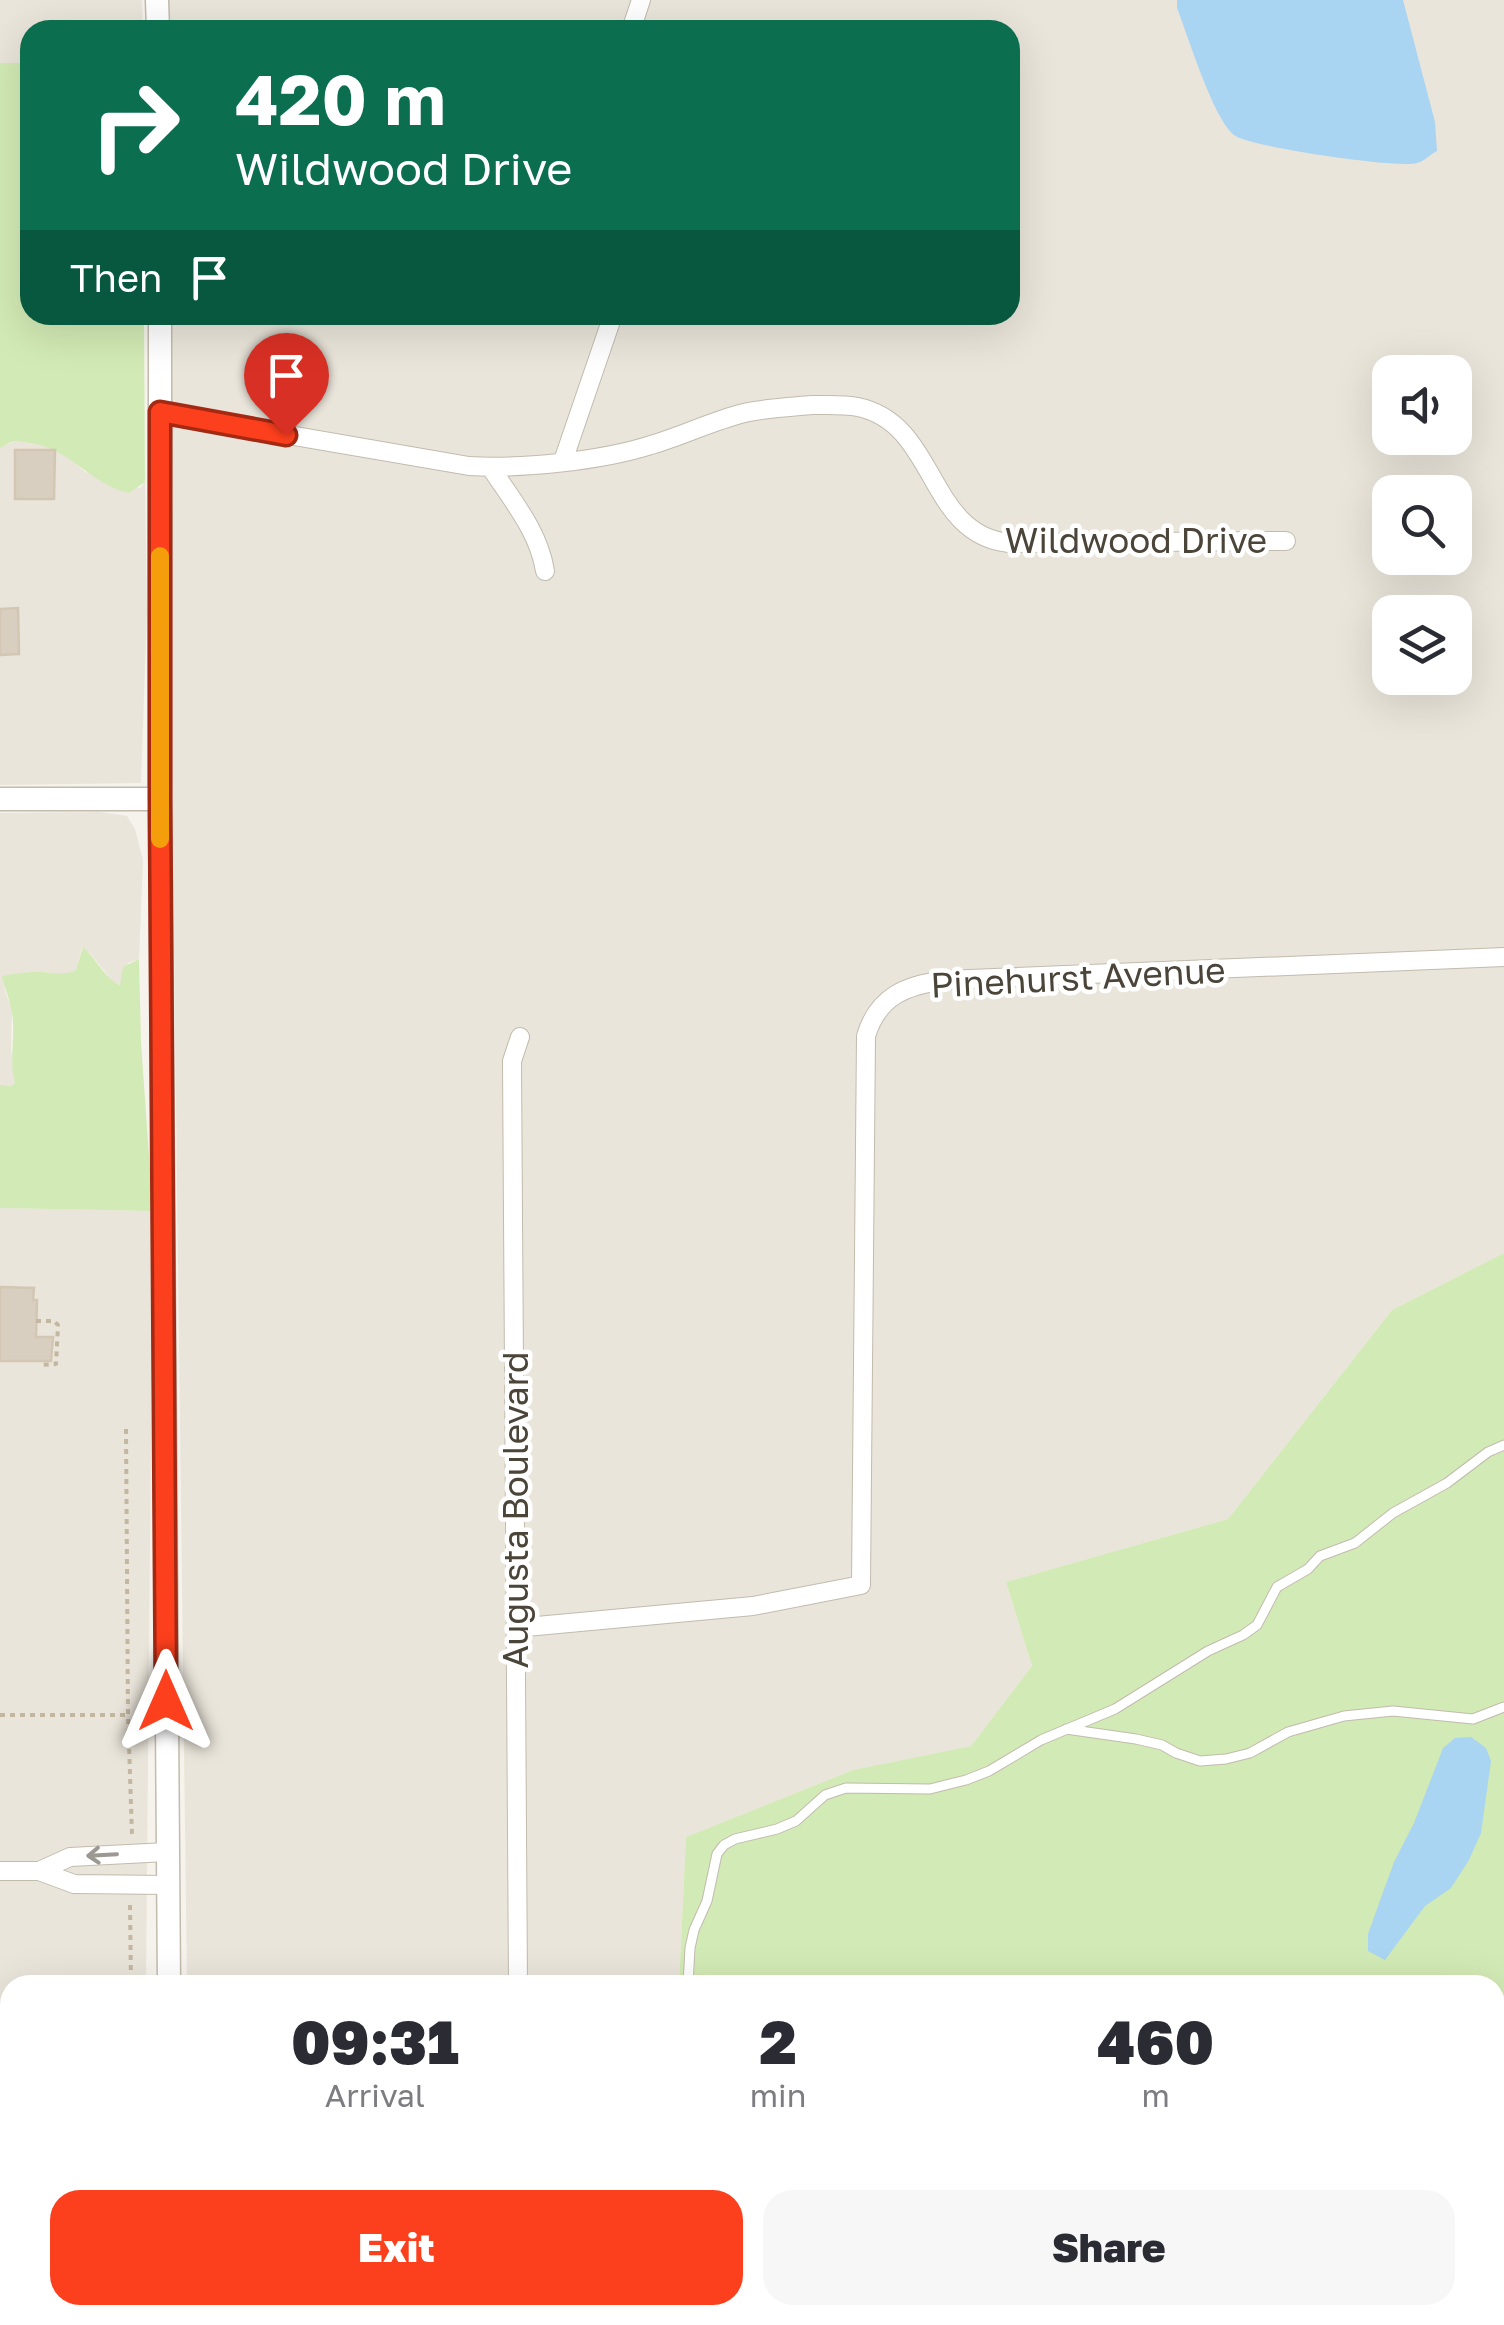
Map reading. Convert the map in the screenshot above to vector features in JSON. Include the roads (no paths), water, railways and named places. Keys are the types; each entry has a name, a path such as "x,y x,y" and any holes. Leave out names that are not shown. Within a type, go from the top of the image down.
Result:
{"street":[{"path":"160,325 169,1975"},
{"path":"563,461 610,325"},
{"name":"Wildwood Drive","path":"160,412 491,468 602,456 648,446 749,412 847,405 864,408 898,426 960,520 993,542 1286,541"},
{"path":"491,468 534,534 545,571"},
{"path":"0,800 160,799"},
{"name":"Pinehurst Avenue","path":"515,1628 753,1606 861,1585 866,1036 877,1009 909,988 946,980 1504,958"},
{"name":"Augusta Boulevard","path":"518,1975 512,1062 520,1037"},
{"path":"39,1870 70,1857 167,1852"},
{"path":"0,1870 39,1870 74,1884 167,1885"}],"lane":[{"path":"689,1975 694,1930 707,1901 716,1854 724,1845 735,1838 796,1822 825,1796 846,1788 930,1789 966,1780 1041,1740 1115,1708 1208,1651 1243,1635 1257,1625 1277,1587 1308,1569 1320,1556 1355,1544 1393,1513 1504,1445"},
{"path":"1064,1729 1162,1745 1200,1761 1250,1753 1288,1732 1344,1716 1393,1711 1472,1719 1504,1707"}],"water":[{"path":"1177,0 1403,0 1435,122 1437,151 1417,163 1382,163 1293,151 1234,135 1210,95"},
{"path":"1471,1737 1486,1748 1491,1761 1481,1833 1451,1888 1425,1906 1385,1960 1368,1951 1368,1934 1394,1862 1443,1748 1455,1738"}]}
